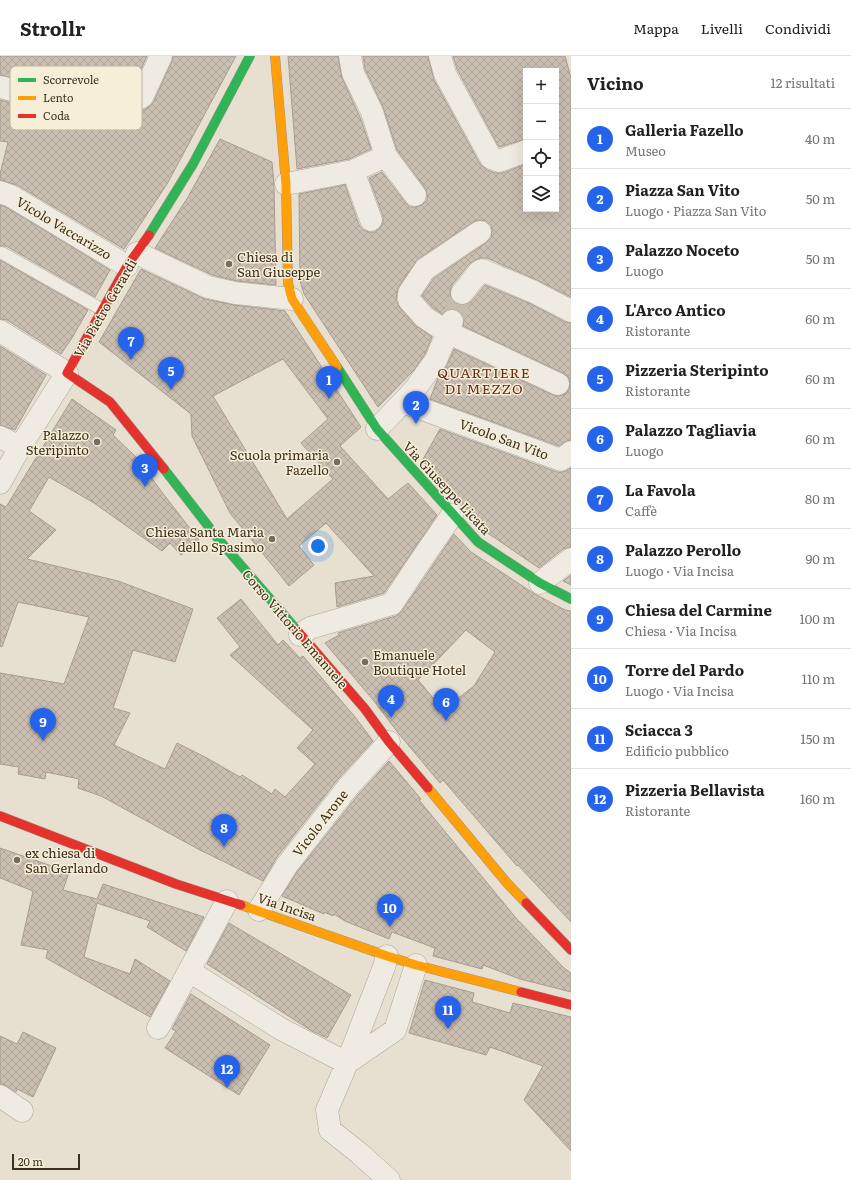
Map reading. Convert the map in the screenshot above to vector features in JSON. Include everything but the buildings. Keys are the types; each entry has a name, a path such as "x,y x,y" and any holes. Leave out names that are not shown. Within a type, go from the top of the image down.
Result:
{"street":[{"path":"142,97 161,56"},
{"name":"Via Pietro Gerardi","path":"0,483 20,447 67,373 132,259 176,192 250,56"},
{"name":"Via Giuseppe Licata","path":"275,56 286,184 288,283 292,299 377,429 452,515 478,542 540,583 571,599"},
{"path":"350,56 353,73 372,112 386,156 414,195"},
{"path":"440,56 445,74 491,158 499,160 523,152"},
{"path":"0,87 10,90"},
{"path":"286,184 353,171 386,156"},
{"path":"353,171 371,220"},
{"name":"Vicolo Vaccarizzo","path":"0,192 11,196 132,259 208,287 235,293 292,299"},
{"path":"480,232 425,269 409,293 410,300 424,317 449,326 558,384"},
{"path":"462,294 482,270 534,292 571,311"},
{"path":"377,429 404,402 436,360 449,326"},
{"name":"Corso Vittorio Emanuele","path":"0,331 110,402 219,540 365,709 389,742 507,883 571,950"},
{"name":"Vicolo San Vito","path":"404,402 448,419 566,456"},
{"path":"0,437 20,447"},
{"path":"300,634 310,628 392,604 452,515"},
{"path":"540,583 571,559"},
{"name":"Vicolo Arone","path":"259,910 287,865 348,787 389,742"},
{"name":"Via Incisa","path":"0,816 176,884 259,910 387,956 416,965 571,1005"},
{"path":"158,1028 227,901"},
{"path":"387,956 347,1064 327,1110 330,1130 360,1153 389,1180"},
{"path":"347,1064 395,1030 416,965"},
{"path":"189,971 281,1029 347,1064"},
{"path":"0,1096 22,1111"}],"lane":[{"path":"2,253 103,310"}],"tunnel":[{"path":"452,321 462,293"}],"traffic: fast":[{"path":"149,235 193,164 250,56"},
{"path":"337,367 377,429 478,542 540,583 571,599"},
{"path":"164,469 219,540 296,629"}],"traffic: slow":[{"path":"275,56 286,184 288,283 292,299 337,367"},
{"path":"428,788 507,883 526,903"},
{"path":"241,905 387,956 521,992"}],"traffic: jam":[{"path":"149,235 127,266 67,373 110,402 164,469"},
{"path":"296,629 365,709 389,742 428,788"},
{"path":"0,816 176,884 241,905"},
{"path":"526,903 571,950"},
{"path":"521,992 571,1005"}],"place":[{"name":"Chiesa di San Giuseppe","path":"229,264"},
{"name":"La Favola","path":"131,360"},
{"name":"Pizzeria Steripinto","path":"171,390"},
{"name":"Galleria Fazello","path":"329,399"},
{"name":"Piazza San Vito","path":"416,424"},
{"name":"Palazzo Steripinto","path":"97,442"},
{"name":"Scuola primaria Fazello","path":"337,462"},
{"name":"Palazzo Noceto","path":"145,487"},
{"name":"Chiesa Santa Maria dello Spasimo","path":"272,539"},
{"name":"Emanuele Boutique Hotel","path":"365,662"},
{"name":"L'Arco Antico","path":"391,718"},
{"name":"Palazzo Tagliavia","path":"446,721"},
{"name":"Chiesa del Carmine","path":"43,741"},
{"name":"Palazzo Perollo","path":"224,847"},
{"name":"ex chiesa di San Gerlando","path":"17,860"},
{"name":"Torre del Pardo","path":"390,927"},
{"name":"Sciacca 3","path":"448,1029"},
{"name":"Pizzeria Bellavista","path":"227,1088"}],"district":[{"name":"QUARTIERE DI MEZZO","path":"484,382"}]}
